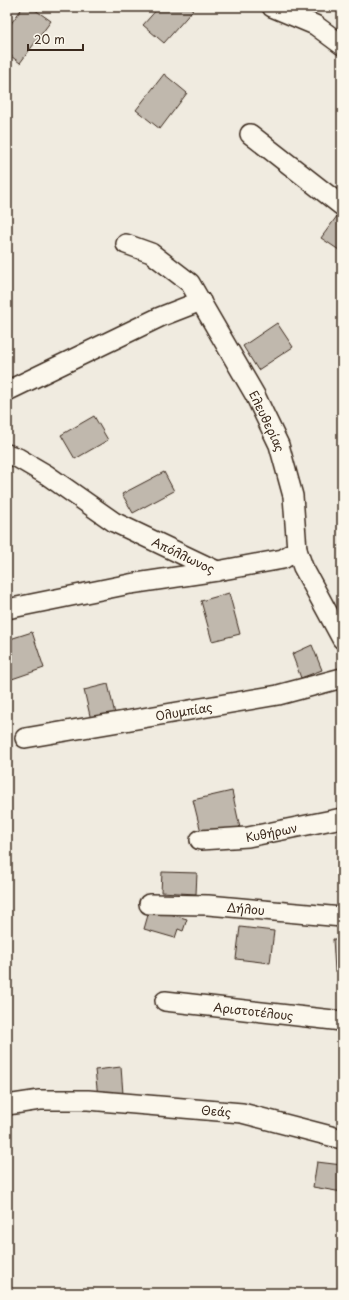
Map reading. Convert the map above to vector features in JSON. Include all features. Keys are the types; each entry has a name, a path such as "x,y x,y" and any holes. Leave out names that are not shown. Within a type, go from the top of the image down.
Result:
{"street":[{"path":"272,7 315,25 340,40"},
{"path":"250,134 342,206"},
{"name":"Ελευθερίας","path":"126,244 151,253 190,283 255,395 279,445 293,496 297,550 303,567 342,639"},
{"path":"7,391 160,317 201,301"},
{"name":"Απόλλωνος","path":"7,454 18,458 47,475 114,522 218,571"},
{"path":"218,571 282,559 297,550"},
{"name":"Απόλλωνος","path":"7,609 130,584 218,571"},
{"name":"Ολυμπίας","path":"25,738 278,695 342,678"},
{"name":"Κυθήρων","path":"200,840 248,837 292,830 342,818"},
{"name":"Δήλου","path":"149,904 208,905 342,917"},
{"name":"Αριστοτέλους","path":"165,1001 342,1021"},
{"name":"Θεάς","path":"7,1105 40,1100 88,1100 242,1112 342,1139"}],"building":[{"path":"23,7 31,7 51,21 20,63 7,53 7,29"},
{"path":"159,7 189,7 193,10 164,43 143,25"},
{"path":"164,74 187,93 160,129 136,110"},
{"path":"340,212 342,214 342,252 321,238"},
{"path":"277,323 293,347 258,370 243,346"},
{"path":"94,416 108,440 75,459 61,435"},
{"path":"164,472 174,491 133,513 122,494"},
{"path":"229,593 240,634 212,641 201,601"},
{"path":"32,632 44,668 12,679 7,665 7,640"},
{"path":"312,645 322,670 301,678 292,654"},
{"path":"108,684 115,714 91,720 84,690"},
{"path":"232,791 240,828 202,836 193,800"},
{"path":"162,872 197,873 196,894 161,892"},
{"path":"150,908 187,919 183,931 178,929 175,938 144,929"},
{"path":"240,927 274,931 270,963 236,959"},
{"path":"333,939 342,939 342,970 335,971"},
{"path":"121,1067 123,1094 98,1097 95,1070"},
{"path":"317,1162 342,1165 342,1192 313,1187"}]}
